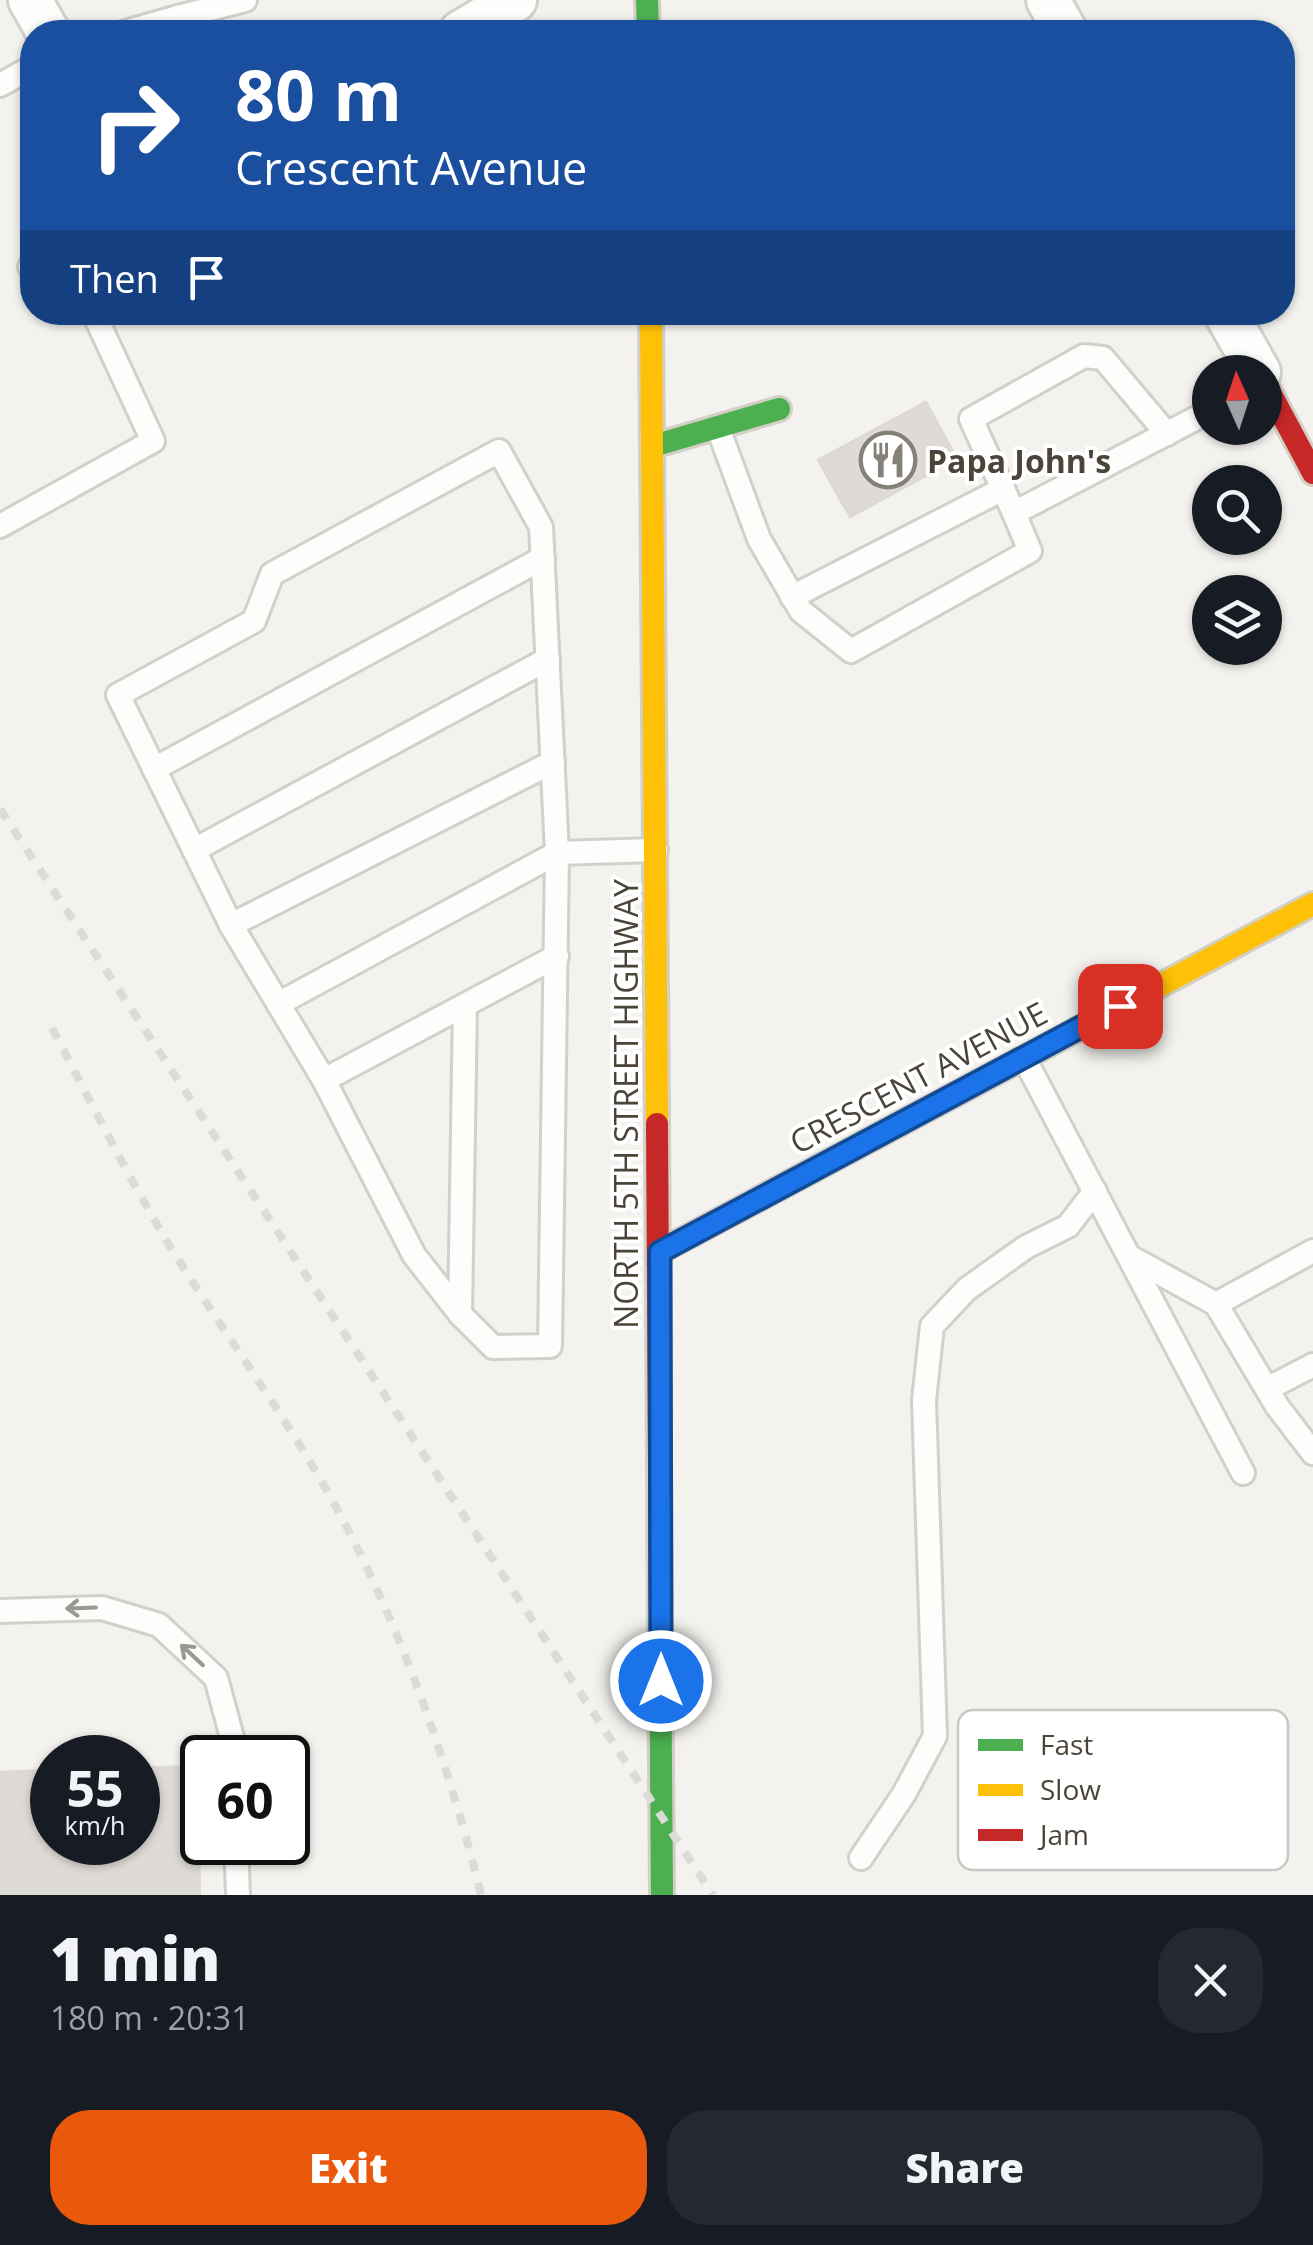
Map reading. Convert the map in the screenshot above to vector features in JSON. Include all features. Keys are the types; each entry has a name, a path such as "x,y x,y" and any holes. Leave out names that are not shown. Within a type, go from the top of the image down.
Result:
{"main road":[{"name":"NORTH 5TH STREET HIGHWAY","path":"651,325 662,1895"},
{"path":"653,446 779,409"},
{"path":"1282,415 1313,473"},
{"name":"CRESCENT AVENUE","path":"660,1252 1313,904"}],"street":[{"path":"1232,325 1249,355"}],"lane":[{"path":"195,20 245,0"},
{"path":"0,526 153,441 99,325"},
{"path":"718,428 759,538 800,612 851,651 1030,551 971,420 1084,356 1103,358 1166,434"},
{"path":"1014,513 1192,420"},
{"path":"499,451 541,528 548,659 557,852 550,1346 493,1347 460,1314 414,1255 324,1080 231,924 118,696 254,620 272,574 499,451"},
{"path":"792,597 1003,489"},
{"path":"154,769 543,558"},
{"path":"194,850 548,659"},
{"path":"231,924 553,762"},
{"path":"278,1004 557,852 656,850"},
{"path":"324,1080 557,956"},
{"path":"460,1314 465,1005"},
{"path":"1024,1058 1244,1473"},
{"path":"861,1858 904,1794 934,1736 924,1400 932,1326 967,1290 1026,1247 1068,1226 1095,1190"},
{"path":"1216,1304 1313,1252"},
{"path":"1130,1257 1216,1304 1266,1389 1313,1453"},
{"path":"1266,1389 1313,1365"},
{"path":"0,1612 102,1608 160,1625 216,1678 232,1735"},
{"path":"237,1865 238,1895"}],"building":[{"name":"Papa John's","path":"926,402 957,459 850,517 818,460"},
{"path":"160,1767 180,1767 180,1865 199,1865 200,1895 0,1895 0,1772 30,1771 30,1865 160,1865"}],"railway":[{"path":"0,809 713,1895"},
{"path":"52,1028 155,1221 327,1491 376,1586 436,1740 481,1895"}],"traffic: fast":[{"path":"647,0 648,20"},
{"path":"653,446 779,409"},
{"path":"660,1631 662,1895"}],"traffic: slow":[{"path":"651,325 657,1124"},
{"path":"659,1252 1313,904"}],"traffic: jam":[{"path":"1282,415 1313,473"},
{"path":"657,1124 660,1631"}],"place":[{"name":"Papa John's","path":"888,460"}],"route":[{"path":"661,1681 660,1252 1120,1006"}]}
